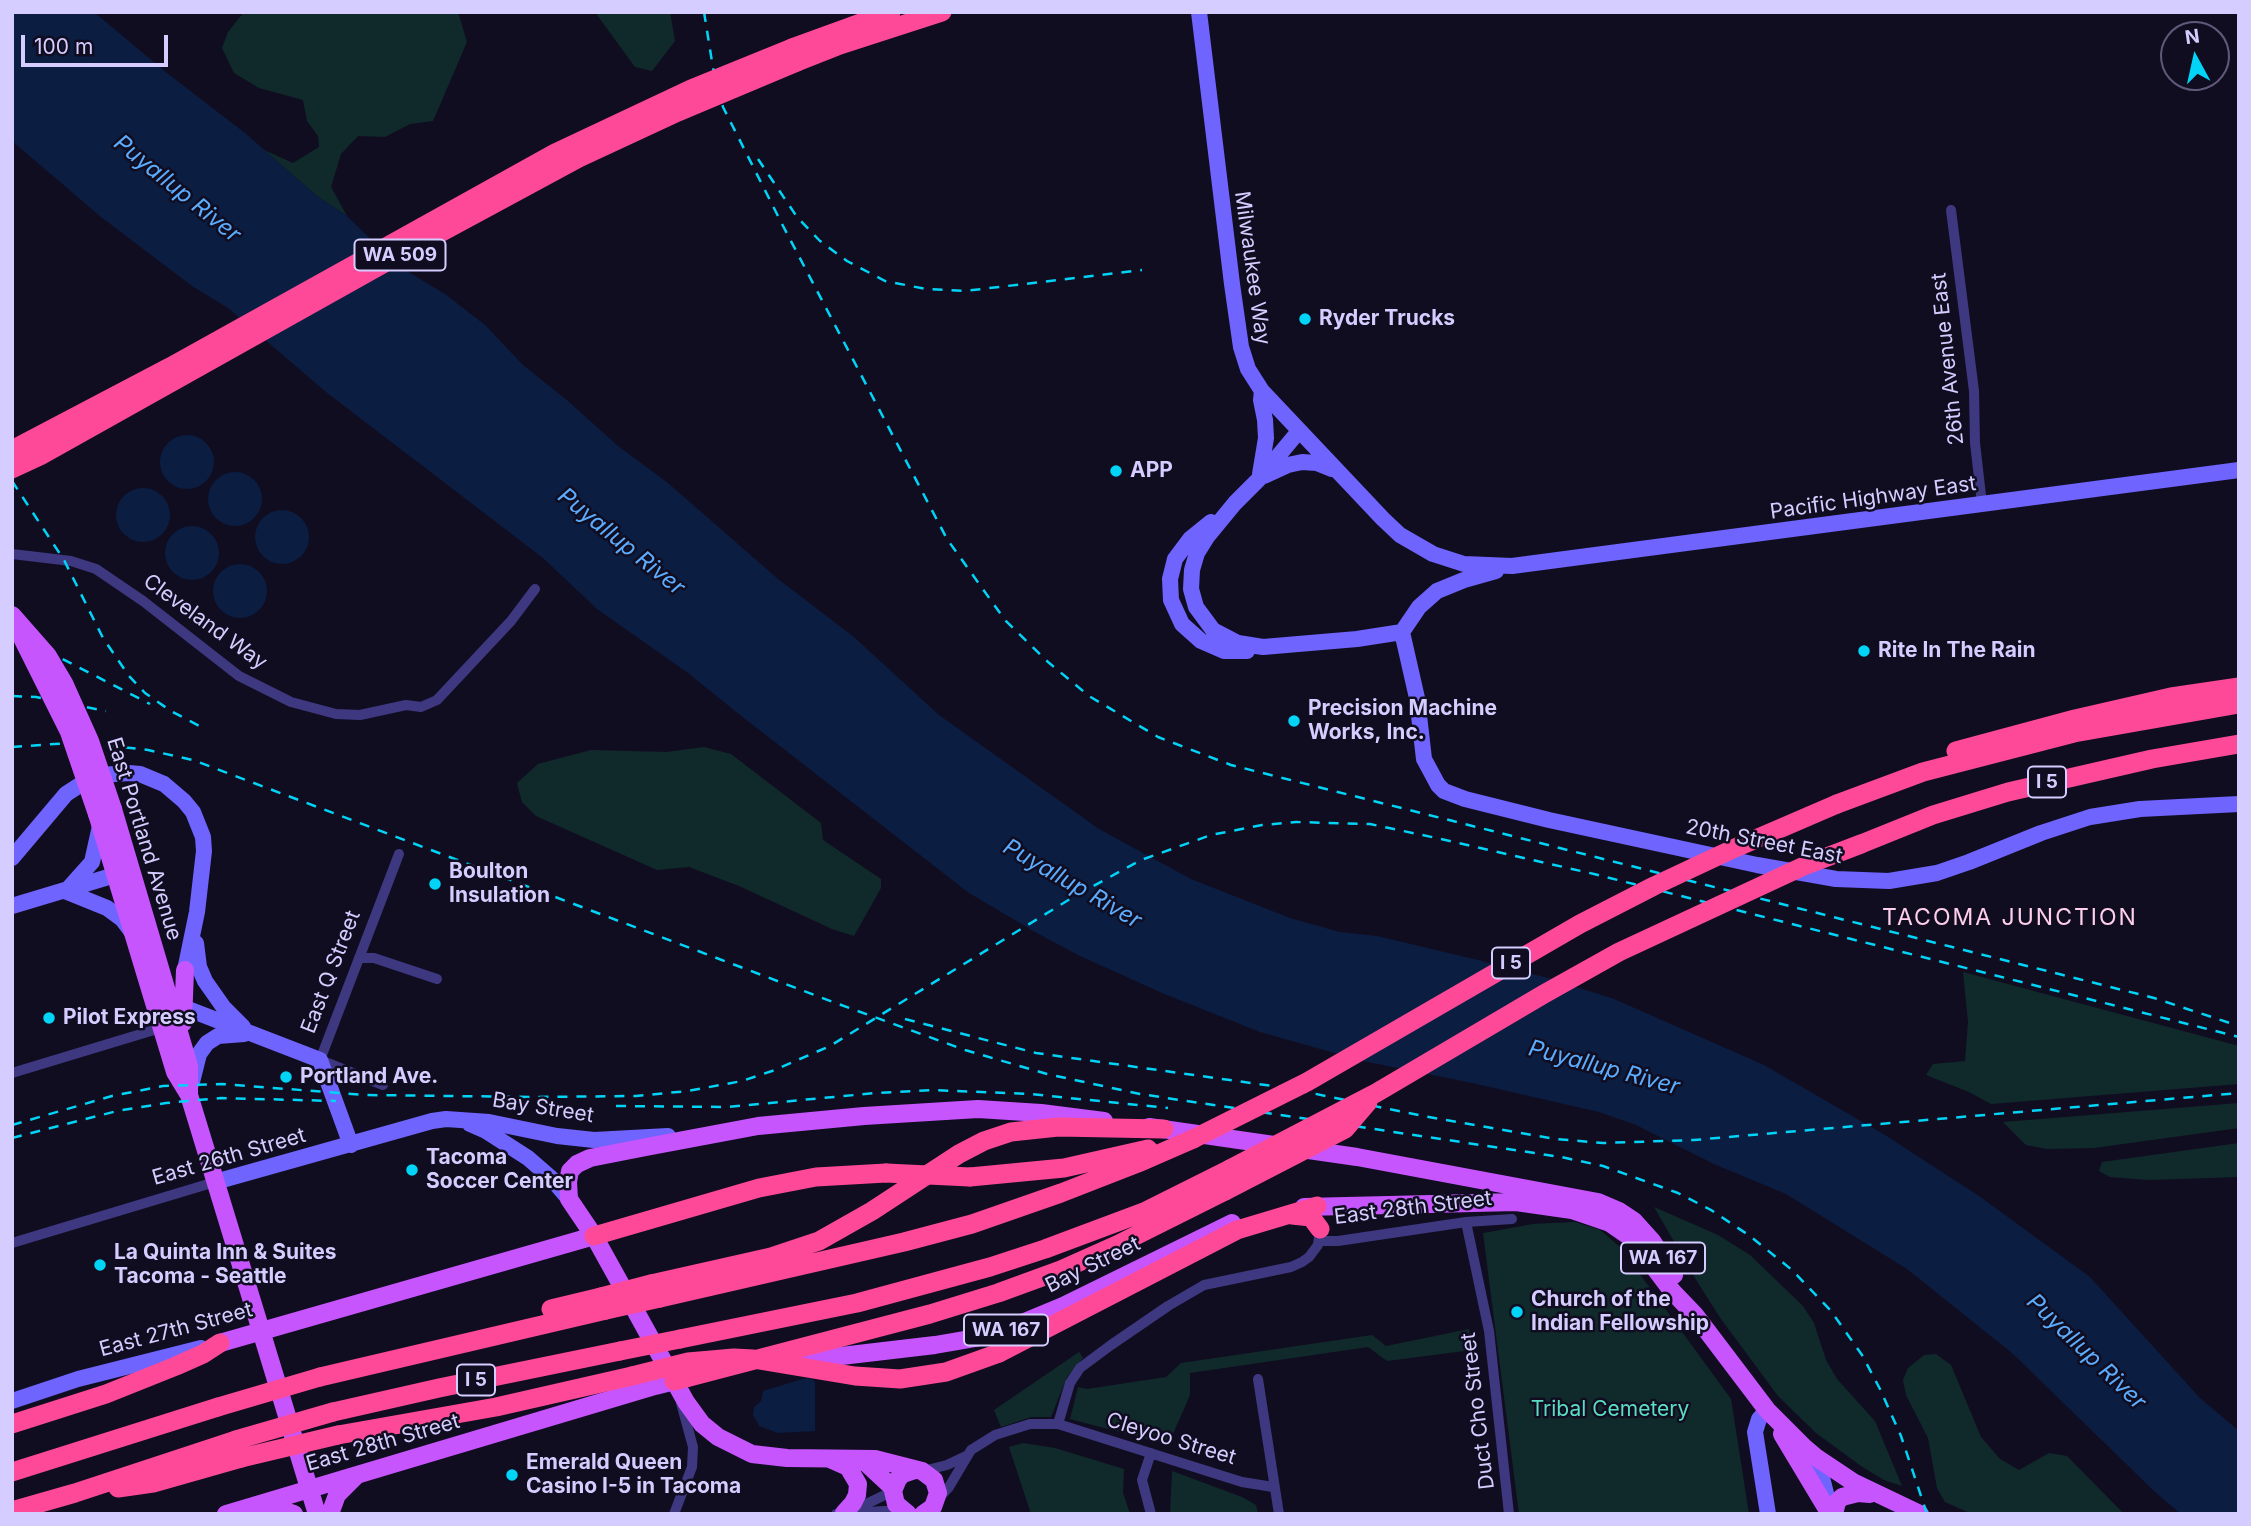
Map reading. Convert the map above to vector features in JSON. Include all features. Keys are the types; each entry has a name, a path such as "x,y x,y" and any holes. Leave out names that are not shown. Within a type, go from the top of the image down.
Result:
{"highway":[{"name":"WA 509","path":"12,469 579,158 891,12"},
{"name":"WA 509","path":"12,450 158,373 555,153 691,89 795,55 840,46 942,12"},
{"path":"1923,772 1948,753 2011,735 2171,697 2239,687"},
{"name":"I 5","path":"655,1291 904,1242 972,1224 1061,1193 1193,1139 1307,1082 1593,918 1723,854 1838,804 1923,772 2085,731 2239,704"},
{"name":"I 5","path":"12,1511 239,1449 333,1412 451,1385 857,1303 1045,1250 1144,1212 1230,1169 1376,1093 1619,953 1806,865 1933,815 2008,792 2152,759 2239,744"},
{"path":"674,1381 930,1314 1061,1270 1225,1192 1345,1129 1376,1093"},
{"path":"12,1472 487,1325 655,1291 771,1258 820,1241 872,1211 959,1154 984,1141 1011,1132 1058,1127 1164,1129"},
{"path":"594,1236 759,1188 816,1177 886,1173 970,1177 1040,1172 1193,1139"},
{"path":"239,1449 338,1435 509,1404 688,1362 753,1359 855,1376 900,1378 946,1372 999,1353 1237,1230 1317,1206"},
{"path":"1280,1216 1307,1216 1314,1220 1320,1235"},
{"path":"12,1424 106,1394 204,1354 220,1343"}],"main road":[{"name":"East Portland Avenue","path":"12,616 48,656 64,683 90,741 103,816 176,1004 189,1066 189,1095"},
{"name":"East Portland Avenue","path":"123,873 131,930 160,1028 174,1072 189,1095 317,1514"},
{"path":"176,1004 185,970"},
{"name":"Bay Street","path":"1695,1315 1673,1273 1642,1229 1627,1215 1598,1202 1357,1157 1041,1113 978,1109 908,1112 758,1126 583,1161 573,1166 570,1171 573,1204 594,1236 674,1381 802,1360 946,1344 993,1335 1053,1310 1231,1223 1264,1213 1317,1206 1495,1202 1534,1204 1584,1213 1611,1223 1628,1234 1672,1291 1695,1315 1767,1410"},
{"path":"546,1250 568,1234 575,1221 573,1204"},
{"path":"1320,1235 1325,1215 1340,1205"},
{"name":"East 27th Street","path":"220,1343 594,1236"},
{"path":"674,1381 702,1424 736,1447 770,1457 875,1459 919,1471 929,1475 937,1486 932,1509"},
{"name":"East 28th Street","path":"232,1512 674,1381"},
{"path":"1767,1410 1832,1514"},
{"name":"WA 167","path":"1767,1410 1817,1458 1853,1482 1920,1514"},
{"path":"824,1457 848,1467 857,1479 859,1489 853,1503 839,1513"},
{"path":"854,1458 866,1463 893,1490"},
{"path":"906,1513 894,1498 893,1490 903,1474 919,1471"},
{"path":"330,1514 337,1496 359,1474"},
{"path":"1832,1514 1842,1497 1858,1493 1877,1495"},
{"path":"232,1512 276,1507 294,1514"}],"street":[{"name":"Milwaukee Way","path":"1199,12 1241,347 1248,369 1262,391 1335,470 1383,519 1416,545 1450,561 1474,566 1512,566"},
{"name":"26th Avenue East","path":"1951,210 1975,391 1975,443 1982,504"},
{"path":"1259,479 1266,447 1262,391"},
{"path":"1299,431 1259,479 1235,503 1190,539 1175,559 1170,579 1171,600 1177,616 1187,631 1208,646 1234,652 1263,646 1357,639 1402,632 1419,607 1437,591 1512,566"},
{"path":"1259,479 1287,465 1302,462 1317,463 1335,470"},
{"name":"Pacific Highway East","path":"1512,566 2239,470"},
{"name":"Cleveland Way","path":"12,554 71,561 96,569 134,594 239,676 292,702 336,714 360,715 406,705 421,707 437,700 511,621 535,589"},
{"name":"20th Street East","path":"1402,632 1417,698 1424,759 1444,791 1465,799 1549,820 1757,864 1836,879 1889,881 1937,873 2063,825 2099,815 2140,809 2239,804"},
{"path":"12,858 66,794 78,785 101,775 129,772 164,784 184,801 199,823 204,851 197,912 185,970"},
{"path":"65,891 92,862 103,816"},
{"name":"East Q Street","path":"351,1145 320,1060 399,854"},
{"path":"12,906 123,873"},
{"path":"65,891 107,908 131,930"},
{"path":"197,912 196,954 205,981 229,1013 250,1034"},
{"path":"359,958 374,958 437,979"},
{"path":"176,1004 383,1085"},
{"path":"12,1073 160,1028 174,1029 183,1044"},
{"path":"189,1095 199,1054 206,1042 225,1034 250,1034"},
{"name":"East 26th Street","path":"12,1243 432,1121 459,1119"},
{"name":"Bay Street","path":"459,1119 594,1140 649,1138 758,1126"},
{"name":"Bay Street","path":"459,1119 486,1131 528,1158 551,1178 573,1204"},
{"name":"East 28th Street","path":"1320,1235 1338,1241 1466,1222 1512,1219"},
{"name":"Duct Cho Street","path":"1466,1222 1489,1332 1510,1514"},
{"path":"919,1471 947,1465 966,1456 982,1441 1008,1430 1030,1424 1058,1424 1070,1382 1080,1368 1121,1338 1194,1289 1296,1265 1309,1257 1320,1235"},
{"name":"East 27th Street","path":"12,1401 78,1379 220,1343"},
{"path":"1258,1379 1279,1514"},
{"path":"674,1381 693,1447 692,1467 681,1508 674,1514"},
{"path":"1767,1410 1759,1419 1755,1432 1768,1514"},
{"name":"Cleyoo Street","path":"1058,1424 1242,1482 1273,1487"},
{"path":"1151,1453 1142,1480 1151,1514"},
{"path":"932,1509 949,1487 966,1456"},
{"path":"1817,1458 1832,1514"},
{"path":"839,1513 874,1502 893,1490"},
{"path":"839,1513 906,1513"}],"green space":[{"path":"244,12 458,12 467,42 433,121 410,124 385,137 358,136 341,154 331,187 347,216 317,196 264,150 293,163 319,147 318,136 307,121 303,100 259,88 234,73 222,48 228,32"},
{"path":"595,12 670,12 675,41 652,71 635,67"},
{"path":"704,747 731,754 821,823 823,840 881,879 881,888 854,936 689,867 657,870 536,816 522,802 517,783 538,764 591,750 666,752"},
{"path":"1963,972 2239,1046 2239,1084 1991,1104 1926,1075 1933,1064 1965,1061 1968,1022"},
{"path":"2239,1103 2239,1128 2094,1148 2047,1149 2026,1145 2003,1122"},
{"path":"2239,1143 2239,1177 2148,1180 2110,1177 2099,1171 2102,1162"},
{"path":"1654,1207 1718,1235 1750,1255 1803,1306 1814,1323 1826,1360 1837,1379 1875,1421 1902,1486 1884,1480 1861,1466 1816,1433 1778,1396 1721,1319"},
{"name":"Tribal Cemetery","path":"1575,1222 1600,1230 1620,1247 1731,1399 1749,1514 1519,1514 1483,1233 1533,1224"},
{"path":"1469,1329 1472,1350 1387,1361 1368,1347 1190,1373 1190,1395 1169,1443 1165,1444 1070,1419 1078,1387 1087,1389 1166,1377 1181,1363 1372,1335 1386,1346"},
{"path":"1079,1352 1083,1358 1067,1377 1051,1417 1031,1417 1001,1427 994,1410"},
{"path":"1936,1354 1951,1365 1981,1437 2000,1459 2019,1470 2049,1453 2067,1456 2124,1514 1972,1514 1945,1502 1937,1488 1928,1438 1906,1395 1903,1380 1908,1368 1924,1355"},
{"path":"1023,1443 1055,1448 1124,1469 1123,1493 1130,1514 1031,1514 1009,1447"},
{"path":"1172,1471 1242,1497 1256,1505 1258,1514 1170,1514"}],"water":[{"name":"Puyallup River","path":"12,12 94,12 245,133 317,196 347,216 397,265 445,294 485,325 523,365 618,446 668,483 778,579 854,637 939,715 1099,829 1191,879 1290,918 1340,932 1377,936 1474,959 1614,999 1764,1065 1885,1135 1979,1196 2090,1277 2200,1398 2239,1431 2239,1514 2181,1514 2012,1353 1907,1269 1786,1194 1714,1164 1636,1125 1599,1112 1363,1061 1260,1032 1162,993 1080,956 969,893 688,673 597,609 543,558 326,392 228,308 192,286 101,217 12,141"},
{"path":"187,435 206,443 214,462 206,481 187,489 168,481 160,462 168,443"},
{"path":"235,472 254,480 262,499 254,518 235,526 216,518 208,499 216,480"},
{"path":"143,488 162,496 170,515 162,534 143,542 124,534 116,515 124,496"},
{"path":"282,510 301,518 309,537 301,556 282,564 263,556 255,537 263,518"},
{"path":"192,526 211,534 219,553 211,572 192,580 173,572 165,553 173,534"},
{"path":"240,564 259,572 267,591 259,610 240,618 221,610 213,591 221,572"},
{"path":"806,1378 815,1382 815,1431 778,1433 759,1426 753,1415 754,1407 761,1401 763,1391"}],"railway":[{"path":"704,12 713,68 723,107 947,539 1005,620 1048,662 1089,696 1158,737 1231,765 2154,998 2239,1026"},
{"path":"758,159 797,217 820,241 847,261 885,281 926,289 965,291 1142,270"},
{"path":"12,481 64,560 103,638 129,676 145,693 205,729"},
{"path":"12,633 150,704"},
{"path":"12,696 36,697 106,711"},
{"path":"12,747 69,743 113,746 193,760 833,1002 965,1050 1047,1074 1140,1094 1561,1157 1603,1166 1678,1193 1711,1210 1750,1236 1792,1270 1831,1311 1862,1355 1880,1389 1901,1436 1927,1514"},
{"path":"12,1125 112,1096 163,1086 222,1084 365,1095 535,1097 636,1096 688,1091 742,1081 830,1046 1075,896 1141,860 1211,835 1262,825 1296,822 1370,824 1441,839 1594,874 2239,1037"},
{"path":"905,1019 1036,1053 1287,1088 1555,1139 1603,1143 1694,1140 2239,1093"},
{"path":"616,1106 727,1107 933,1090 1030,1094 1168,1108"},
{"path":"12,1138 117,1111 166,1103 221,1098 336,1101"}],"place":[{"name":"Ryder Trucks","path":"1305,319"},
{"name":"APP","path":"1116,471"},
{"name":"Rite In The Rain","path":"1864,651"},
{"name":"Precision Machine Works, Inc.","path":"1294,721"},
{"name":"Boulton Insulation","path":"435,884"},
{"name":"Pilot Express","path":"49,1018"},
{"name":"Portland Ave.","path":"286,1077"},
{"name":"Tacoma Soccer Center","path":"412,1170"},
{"name":"La Quinta Inn & Suites Tacoma - Seattle","path":"100,1265"},
{"name":"Church of the Indian Fellowship","path":"1517,1312"},
{"name":"Emerald Queen Casino I-5 in Tacoma","path":"512,1475"}],"district":[{"name":"TACOMA JUNCTION","path":"2010,918"}]}
